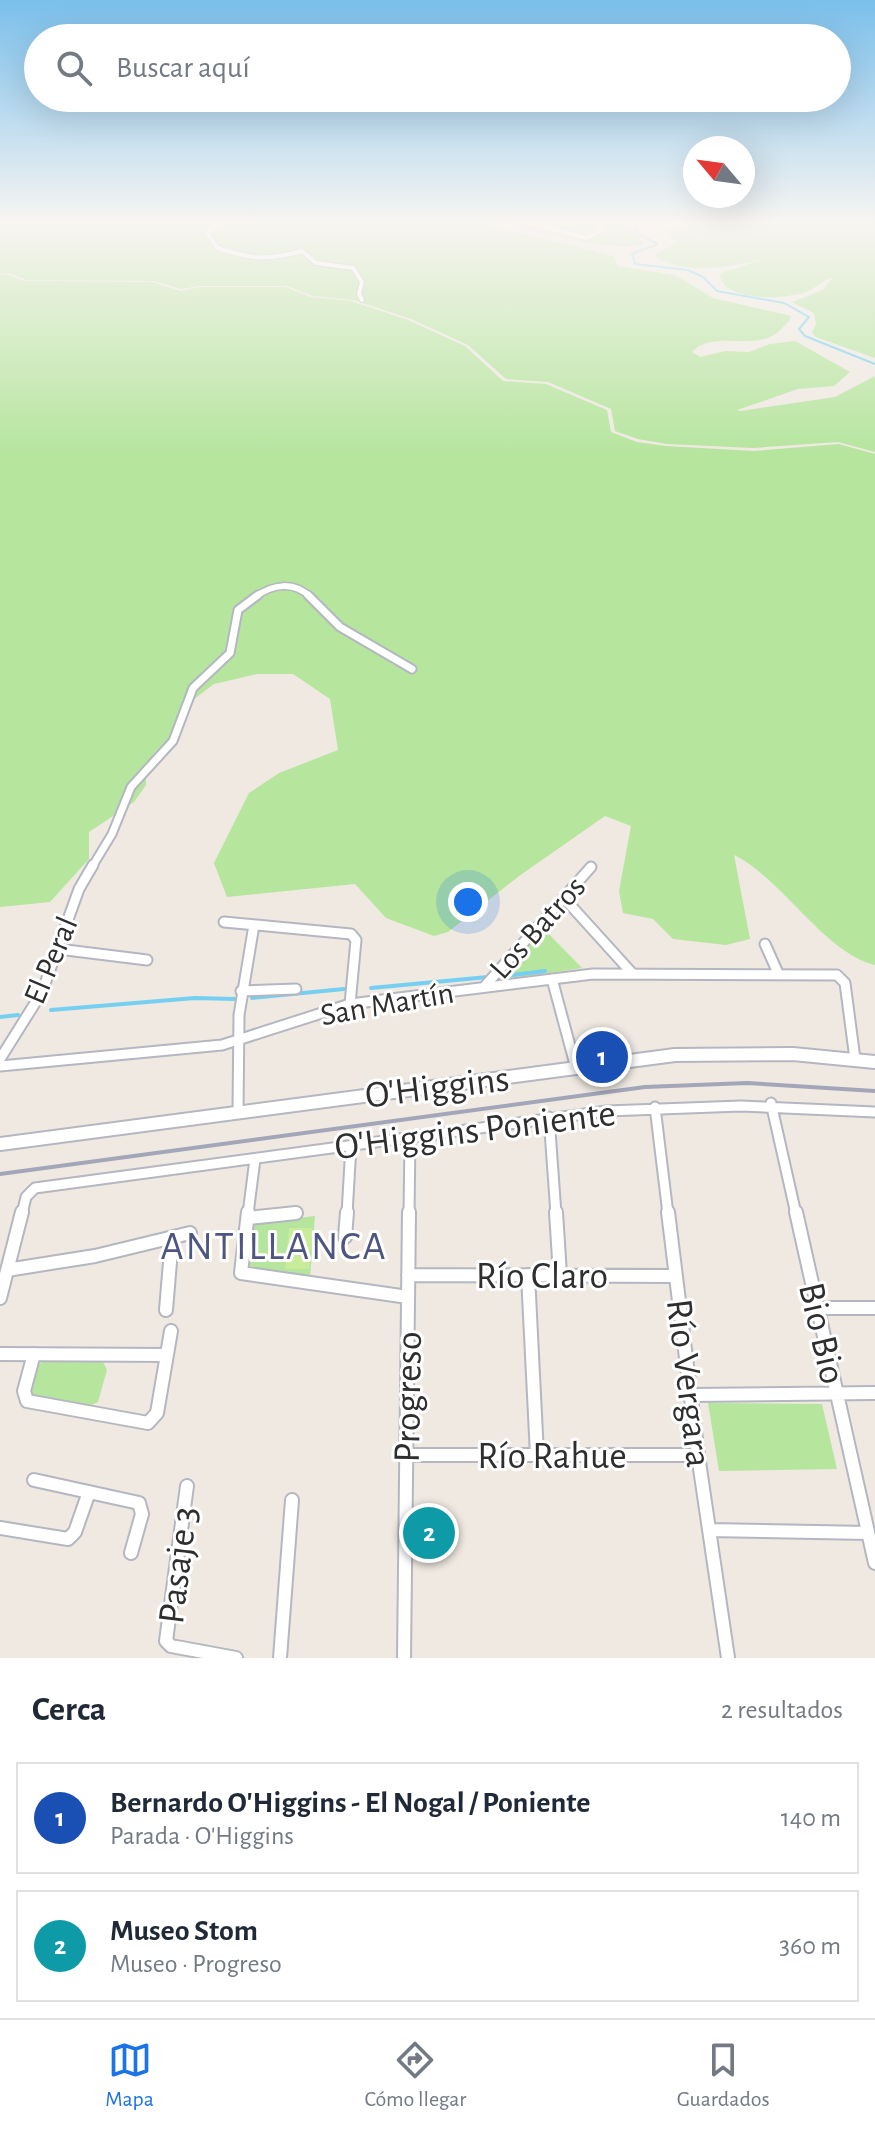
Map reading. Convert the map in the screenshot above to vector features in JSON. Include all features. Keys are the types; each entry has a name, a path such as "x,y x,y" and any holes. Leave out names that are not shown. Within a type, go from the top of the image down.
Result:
{"street":[{"name":"El Peral","path":"0,1059 38,998 75,901 112,834 135,781 173,741 193,688 230,653 236,613 250,599 282,586 300,587 340,627 412,669"},
{"name":"Los Batros","path":"484,987 591,867"},
{"path":"564,898 631,972"},
{"path":"224,922 354,935 350,1004"},
{"path":"238,1112 237,1042 241,991 254,925"},
{"path":"765,944 778,973"},
{"path":"58,949 89,950 111,957 147,960"},
{"name":"San Martín","path":"0,1066 237,1042 350,1004 631,972 831,973 841,977 845,983 855,1059"},
{"path":"552,979 576,1068"},
{"name":"San Martín","path":"241,991 296,989"},
{"name":"O'Higgins","path":"0,1144 708,1053 875,1062"},
{"name":"O'Higgins Poniente","path":"7,1270 29,1191 35,1188 549,1117 655,1107 771,1103 875,1112"},
{"name":"Bio Bio","path":"771,1103 875,1563"},
{"name":"Río Vergara","path":"655,1107 698,1455 728,1658"},
{"path":"549,1117 560,1275"},
{"name":"Progreso","path":"404,1658 410,1137"},
{"path":"345,1237 351,1145"},
{"path":"255,1159 241,1273 408,1297"},
{"path":"248,1218 296,1213"},
{"path":"0,1298 7,1270 95,1256 190,1233"},
{"path":"166,1310 172,1238"},
{"name":"Río Claro","path":"408,1275 676,1276"},
{"path":"528,1275 537,1455"},
{"path":"817,1308 875,1308"},
{"path":"34,1354 24,1391 27,1401 144,1423 151,1421 157,1413 171,1331"},
{"path":"0,1354 167,1355"},
{"path":"691,1395 875,1393"},
{"name":"Río Rahue","path":"406,1455 698,1455"},
{"path":"34,1480 136,1501 141,1506 131,1553"},
{"name":"Pasaje 3","path":"187,1486 167,1643 236,1658"},
{"path":"0,1528 68,1539 75,1532 89,1492"},
{"path":"280,1658 292,1500"},
{"path":"709,1530 868,1533"}],"green space":[{"path":"0,299 351,301 408,320 465,346 503,381 546,384 607,410 611,432 637,442 754,451 839,444 875,454 875,965 838,946 769,880 734,855 750,939 726,945 673,939 653,919 623,913 619,891 631,826 605,816 519,876 448,932 434,936 386,918 355,884 227,897 214,863 249,793 279,773 338,750 330,699 293,674 257,674 214,684 185,706 180,733 156,751 146,765 146,785 134,802 89,832 89,859 50,902 0,907"},
{"path":"347,299 719,299 791,316 781,329 760,340 712,342 692,352 700,357 726,351 749,352 770,344 795,341 850,372 834,386 798,389 737,410 740,411 835,397 875,376 875,452 838,442 753,448 667,444 638,439 615,431 611,409 548,382 506,379 468,345 411,319"},
{"path":"799,299 875,299 875,358 816,337 812,333 816,324 814,313 792,302"},
{"path":"543,928 582,968 497,981 496,978"},
{"path":"315,1216 310,1278 247,1270 249,1229 253,1223"},
{"path":"289,1228 312,1228 309,1269 285,1269"},
{"path":"45,1359 102,1360 107,1370 98,1402 89,1406 34,1396 31,1389 37,1366"},
{"path":"708,1403 822,1404 837,1469 719,1471"}],"waterway":[{"path":"764,299 784,303 809,317 799,329 805,336 875,364"},
{"path":"503,976 545,971"},
{"path":"371,988 488,977"},
{"path":"252,998 344,989"},
{"path":"51,1010 195,998 234,999"},
{"path":"0,1017 18,1015"}],"railway":[{"path":"0,1174 645,1087 747,1083 875,1091"}],"place":[{"name":"Bernardo O'Higgins - El Nogal / Poniente","path":"602,1057"},
{"name":"Museo Stom","path":"429,1533"}],"district":[{"name":"ANTILLANCA","path":"274,1245"}]}
